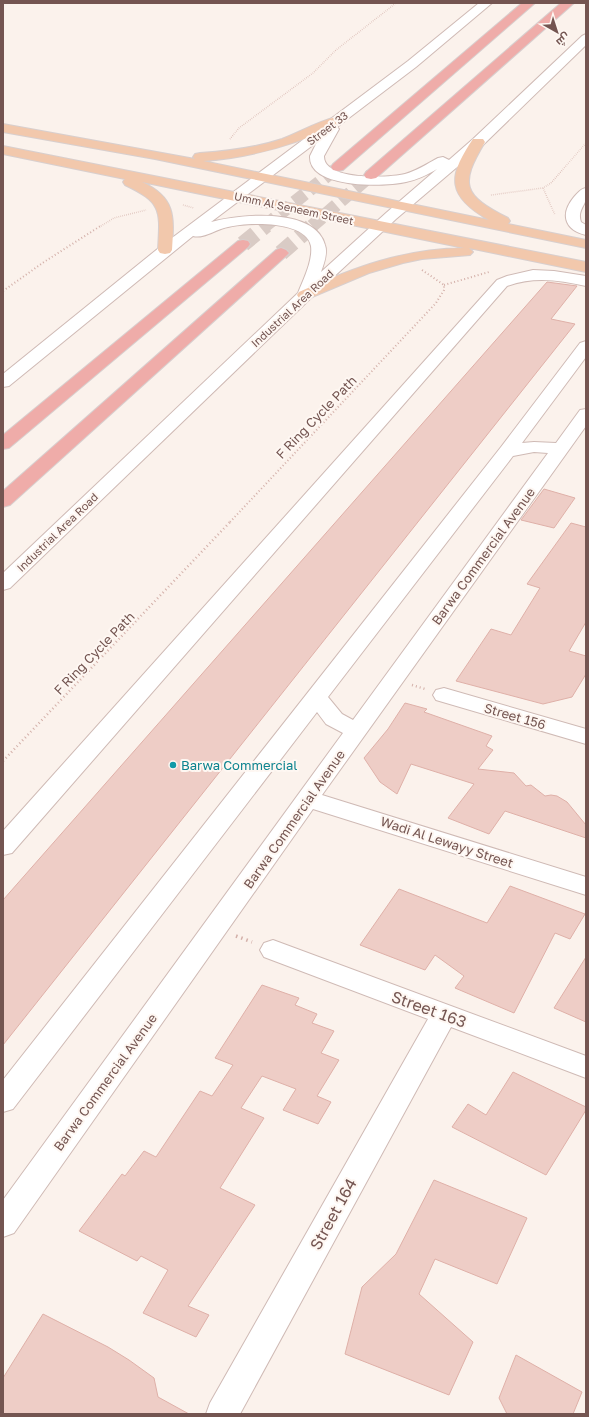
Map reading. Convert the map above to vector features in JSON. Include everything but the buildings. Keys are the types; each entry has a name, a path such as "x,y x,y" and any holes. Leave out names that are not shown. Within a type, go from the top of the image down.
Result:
{"highway":[{"path":"338,167 529,3"},
{"path":"371,175 568,3"},
{"path":"3,444 243,244"},
{"path":"3,501 281,253"}],"main road":[{"path":"155,156 191,158 239,154 291,141 336,121"},
{"name":"Umm Al Seneem Street","path":"3,128 155,156 256,181"},
{"path":"3,134 96,144"},
{"path":"3,140 256,181 379,210 392,210 403,206 586,244"},
{"path":"478,142 462,173 461,182 468,198 485,212 524,231"},
{"name":"Umm Al Seneem Street","path":"3,150 70,162 380,226 586,266"},
{"path":"70,162 130,182 156,195 163,203 166,214 164,250"},
{"path":"237,196 255,191 272,191 586,254"},
{"path":"306,295 372,266 410,256 457,252 526,254"}],"street":[{"name":"Street 33","path":"164,250 412,64 486,3"},
{"name":"Industrial Area Road","path":"3,584 306,295 391,216 478,142 586,38"},
{"path":"336,121 318,154 317,159 320,166 328,172 358,181 384,182 408,178 423,172 478,142"},
{"path":"586,192 573,208 571,213 575,224 586,231"},
{"path":"3,382 164,250 208,229 236,221 269,220 295,225 313,235 318,244 318,255 306,295"},
{"path":"3,847 502,283 521,276 545,274 586,281"},
{"path":"3,1101 586,346"},
{"name":"Barwa Commercial Avenue","path":"3,1224 356,731 586,414"},
{"path":"506,451 534,447 561,449"},
{"name":"Street 156","path":"444,695 586,737"},
{"path":"316,696 334,719 356,731"},
{"name":"Wadi Al Lewayy Street","path":"309,798 586,886"},
{"name":"Street 163","path":"273,950 444,1015 586,1066"},
{"name":"Street 164","path":"222,1414 444,1015"}],"path":[{"path":"468,198 543,188 551,184 586,143"},
{"name":"F Ring Cycle Path","path":"3,761 157,600 436,303 444,290 444,285 420,268 410,256"},
{"path":"394,680 444,695"},
{"path":"216,928 273,950"}],"tunnel":[{"path":"265,226 338,167"},
{"path":"312,226 371,175"},
{"path":"243,244 266,225"},
{"path":"281,253 313,225"}],"place":[{"name":"Barwa Commercial","path":"173,765"}]}
